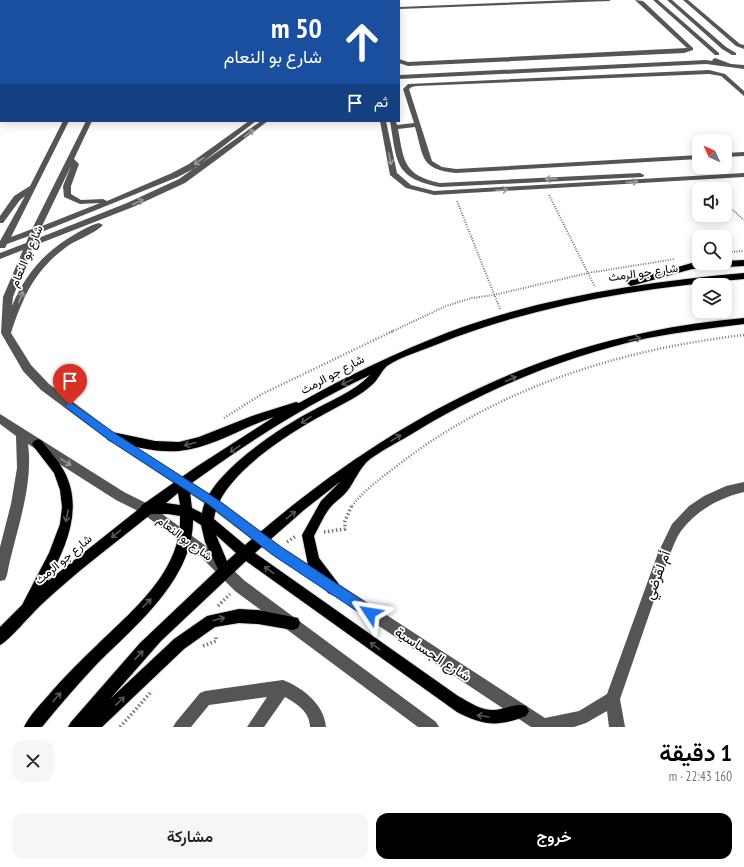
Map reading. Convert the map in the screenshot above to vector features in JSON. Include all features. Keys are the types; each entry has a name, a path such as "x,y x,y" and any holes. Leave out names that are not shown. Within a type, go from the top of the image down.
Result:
{"main road":[{"path":"599,294 658,274 692,266 744,263"},
{"name":"شارع جو الرمث","path":"0,638 26,609 146,510 183,483 254,436 319,397 382,365 423,347 503,318 599,294 682,281 744,276"},
{"path":"76,727 135,659 185,608 246,553 343,473 411,428 468,398 565,358 651,335 744,321"},
{"path":"226,571 217,555 206,522 212,501 220,486 248,459 318,412 369,382 377,374 382,365"},
{"path":"112,437 152,445 170,447 182,446 204,440 251,420 319,397"},
{"path":"26,609 60,543 69,506 60,474 38,444"},
{"path":"333,588 313,562 308,535 325,505 343,488 363,459"},
{"path":"32,727 82,670 158,592 171,573 180,556 185,538 186,511 183,483"},
{"path":"146,510 169,508 186,511 206,522 246,553 460,705 480,716 505,717 521,711"},
{"path":"91,727 179,644 195,631 216,619 239,616 292,623"}],"street":[{"path":"373,0 378,0"},
{"path":"400,2 454,0"},
{"path":"465,0 468,5"},
{"path":"400,8 609,0"},
{"path":"400,61 408,64 684,51 691,49 641,2 637,0"},
{"path":"655,0 716,55 715,60 721,64"},
{"path":"619,64 736,54 724,48 669,0"},
{"path":"686,0 738,45 744,47"},
{"path":"694,22 710,22"},
{"path":"664,23 682,23"},
{"path":"610,54 628,75"},
{"path":"501,59 512,80"},
{"path":"400,72 706,62 744,67"},
{"path":"730,66 744,76"},
{"path":"400,77 506,69"},
{"path":"692,157 456,171 440,169 429,162 406,90 410,85 714,72 723,75 744,94"},
{"name":"شارع بو النعام","path":"1,246 35,184 66,122"},
{"name":"شارع بو النعام","path":"6,333 8,297 28,247 88,122"},
{"path":"1,246 115,200 192,166 252,122"},
{"path":"0,256 28,247 124,208 182,180 217,157 264,122"},
{"path":"383,122 393,174 398,181 407,187 425,192 454,193 744,175"},
{"path":"418,125 394,124 403,167 409,174 428,184 440,185 692,170"},
{"path":"732,155 744,154"},
{"path":"70,158 75,164 66,191 70,198 86,203 115,200"},
{"path":"563,164 571,178"},
{"path":"732,170 744,170"},
{"path":"0,220 18,198 35,184"},
{"path":"124,208 110,220 83,233 62,247 38,269 26,286 6,333 27,368 45,387 112,437 212,501 261,540"},
{"name":"شارع بو النعام","path":"0,418 21,434 120,496 146,510 185,538 226,571"},
{"path":"0,575 23,472 24,447 21,434"},
{"name":"أم لقرضي","path":"617,727 612,699 664,553 676,528 693,510 708,500 726,491 744,487"},
{"name":"شارع الجساسية","path":"261,540 544,726"},
{"path":"226,571 240,586 431,727"},
{"path":"181,727 205,698 284,687 315,711 319,719 318,727"},
{"path":"255,727 284,687"},
{"path":"544,726 581,718 612,699"}],"path":[{"path":"545,187 599,294"},
{"path":"454,193 503,318"},
{"path":"732,209 744,220"},
{"path":"732,252 744,251"},
{"path":"222,419 262,394 351,349 446,306 472,298 494,295 588,273 676,259"},
{"path":"277,551 292,537 345,529 344,519 350,507 373,484 407,457 476,413 583,369 676,345 744,335"},
{"path":"198,648 216,641 216,607 240,586"},
{"path":"120,727 157,685"}],"route":[{"path":"70,405 112,437 157,468 212,501 261,540 370,613"}]}
